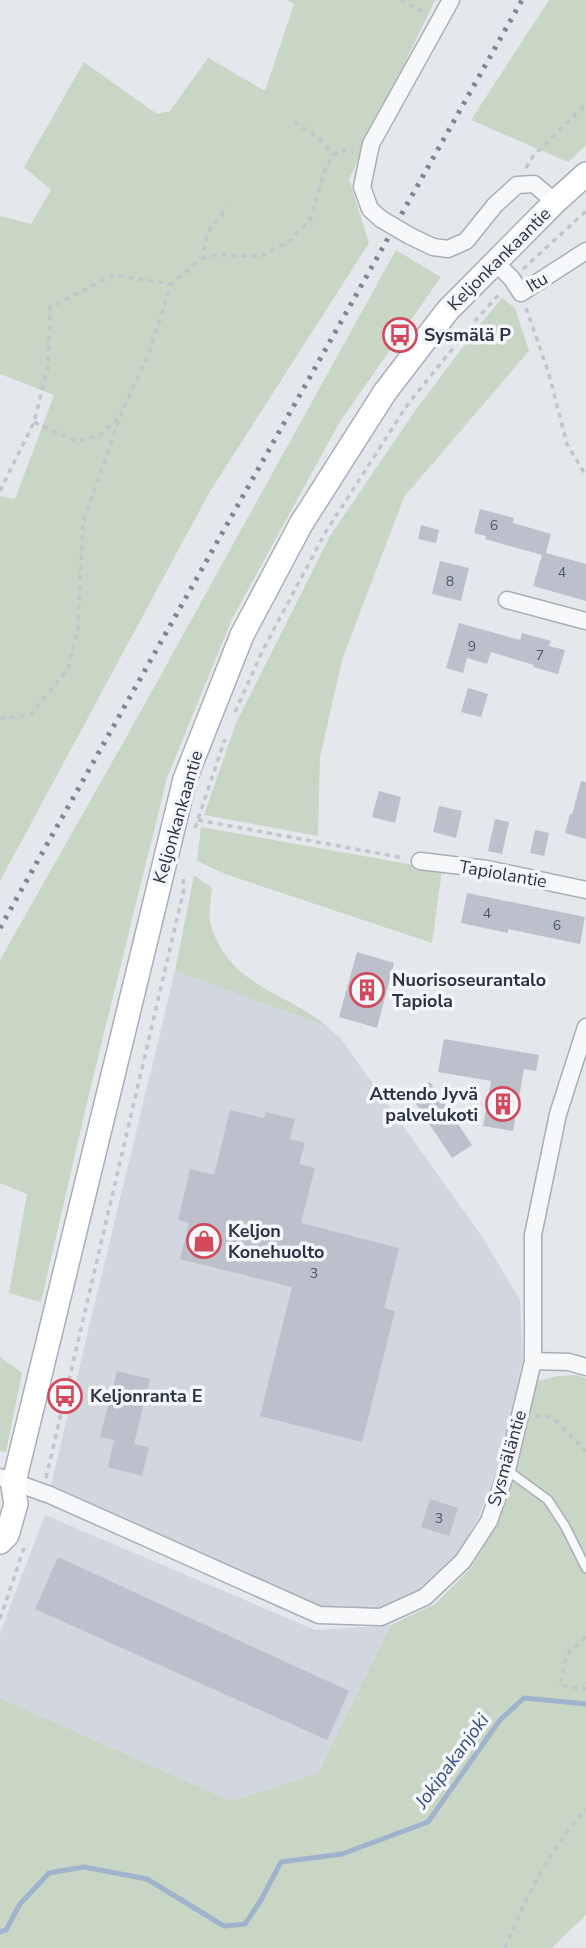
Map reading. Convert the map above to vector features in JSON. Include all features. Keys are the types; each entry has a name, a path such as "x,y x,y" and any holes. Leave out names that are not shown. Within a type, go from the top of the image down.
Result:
{"main road":[{"name":"Keljonkankaantie","path":"0,1542 6,1535 16,1504 7,1486 181,793 242,635 300,524 385,392 448,310 586,174"}],"street":[{"path":"452,0 371,144 362,187 370,209 381,219 410,236 433,247 449,249 466,241 495,205 517,185 534,184 555,202"},
{"name":"Itu","path":"495,262 517,286 586,251"},
{"path":"507,600 586,621"},
{"name":"Tapiolantie","path":"420,861 487,869 586,890"},
{"name":"Sysmäläntie","path":"7,1486 42,1493 319,1615 381,1617 425,1597 463,1561 489,1521 507,1470 533,1361 533,1235 558,1114 586,1027"},
{"path":"533,1361 569,1362 586,1367"}],"lane":[{"path":"507,1470 548,1500 565,1525 586,1568"}],"path":[{"path":"400,0 440,20"},
{"path":"517,185 533,156 586,104"},
{"path":"294,122 318,137 333,155"},
{"path":"0,718 30,715 68,669 78,627 83,522 120,417 150,350 171,284 202,258 214,255 262,256 291,240 311,218 324,172 333,155 344,150 369,155"},
{"path":"202,258 208,232 227,207"},
{"path":"230,723 264,648 325,533 408,404 475,321 517,286 586,211"},
{"path":"0,491 34,422 48,367 50,307 114,275 171,284"},
{"path":"517,286 549,374 567,444 586,476"},
{"path":"34,422 76,441 100,435 120,417"},
{"path":"194,831 226,734"},
{"path":"198,821 420,861"},
{"path":"42,1493 184,889 182,876"},
{"path":"520,1414 552,1417 586,1451"},
{"path":"0,1619 28,1538"},
{"path":"586,1637 567,1654 560,1685 586,1689"},
{"path":"505,1948 518,1915 546,1864 586,1809"}],"shaded area":[{"path":"175,971 328,1027 341,1039 483,1238 520,1300 523,1359 499,1465 479,1516 456,1556 418,1590 379,1608 321,1606 51,1485"},
{"path":"45,1515 315,1630 391,1625 318,1773 231,1801 0,1698 0,1633"}],"green space":[{"path":"287,0 435,0 349,179 369,243 209,493 0,881 0,496 15,499 54,395 0,374 0,216 31,224 51,190 24,167 84,62 157,114 170,111 208,58 265,91 294,4"},
{"path":"549,0 586,0 586,145 568,162 471,120"},
{"path":"396,250 441,277 339,423 232,619 167,778 41,1302 9,1293 27,1194 0,1183 0,960"},
{"path":"502,298 515,308 529,351 404,497 342,660 320,757 318,836 204,815 236,723 330,536 415,411"},
{"path":"201,827 442,870 432,943 225,874 197,861"},
{"path":"194,875 212,888 211,926 220,947 232,963 261,986 328,1027 175,971"},
{"path":"0,1357 22,1373 6,1452 0,1451"},
{"path":"576,1375 586,1378 586,1915 552,1948 0,1948 0,1698 231,1801 318,1773 391,1625 435,1604 471,1568 498,1523 515,1470 537,1381"}],"building":[{"path":"480,509 514,518 513,523 551,534 546,553 586,564 586,601 533,586 542,555 485,539 486,536 474,533"},
{"path":"421,525 439,530 436,543 418,539"},
{"path":"440,561 469,568 461,601 432,594"},
{"path":"459,623 520,640 522,633 551,641 549,646 565,650 558,674 491,652 487,664 467,658 463,673 446,668"},
{"path":"468,688 488,694 481,717 461,712"},
{"path":"581,781 586,782 586,839 565,833"},
{"path":"379,791 401,797 395,823 372,817"},
{"path":"439,806 462,811 456,838 433,832"},
{"path":"495,819 509,822 502,854 488,851"},
{"path":"535,830 549,833 544,856 530,853"},
{"path":"467,893 585,917 580,944 508,929 508,933 461,923"},
{"name":"Nuorisoseurantalo Tapiola","path":"357,952 394,963 377,1028 339,1017"},
{"name":"Attendo Jyvä palvelukoti","path":"444,1039 539,1055 536,1071 524,1069 513,1131 483,1126 491,1081 438,1072"},
{"path":"430,1082 472,1145 452,1158 410,1095"},
{"path":"230,1110 264,1118 266,1112 295,1119 290,1139 305,1143 299,1164 315,1168 301,1223 399,1248 384,1308 395,1311 362,1442 260,1416 292,1287 180,1259 189,1223 178,1220 190,1169 214,1175"},
{"path":"117,1371 150,1379 134,1444 149,1447 142,1476 108,1467 114,1440 100,1437"},
{"path":"430,1499 458,1508 449,1536 421,1527"},
{"path":"58,1557 349,1691 327,1740 35,1609"}],"waterway":[{"name":"Jokipakanjoki","path":"0,1932 6,1930 20,1904 49,1873 84,1867 147,1879 224,1926 245,1924 281,1862 342,1854 428,1822 500,1720 524,1698 586,1704"}],"railway":[{"path":"0,928 522,0"}],"place":[{"name":"Sysmälä P","path":"400,335"},
{"name":"Nuorisoseurantalo Tapiola","path":"367,990"},
{"name":"Attendo Jyvä palvelukoti","path":"503,1104"},
{"name":"Keljon Konehuolto","path":"204,1241"},
{"name":"Keljonranta E","path":"65,1396"}]}
